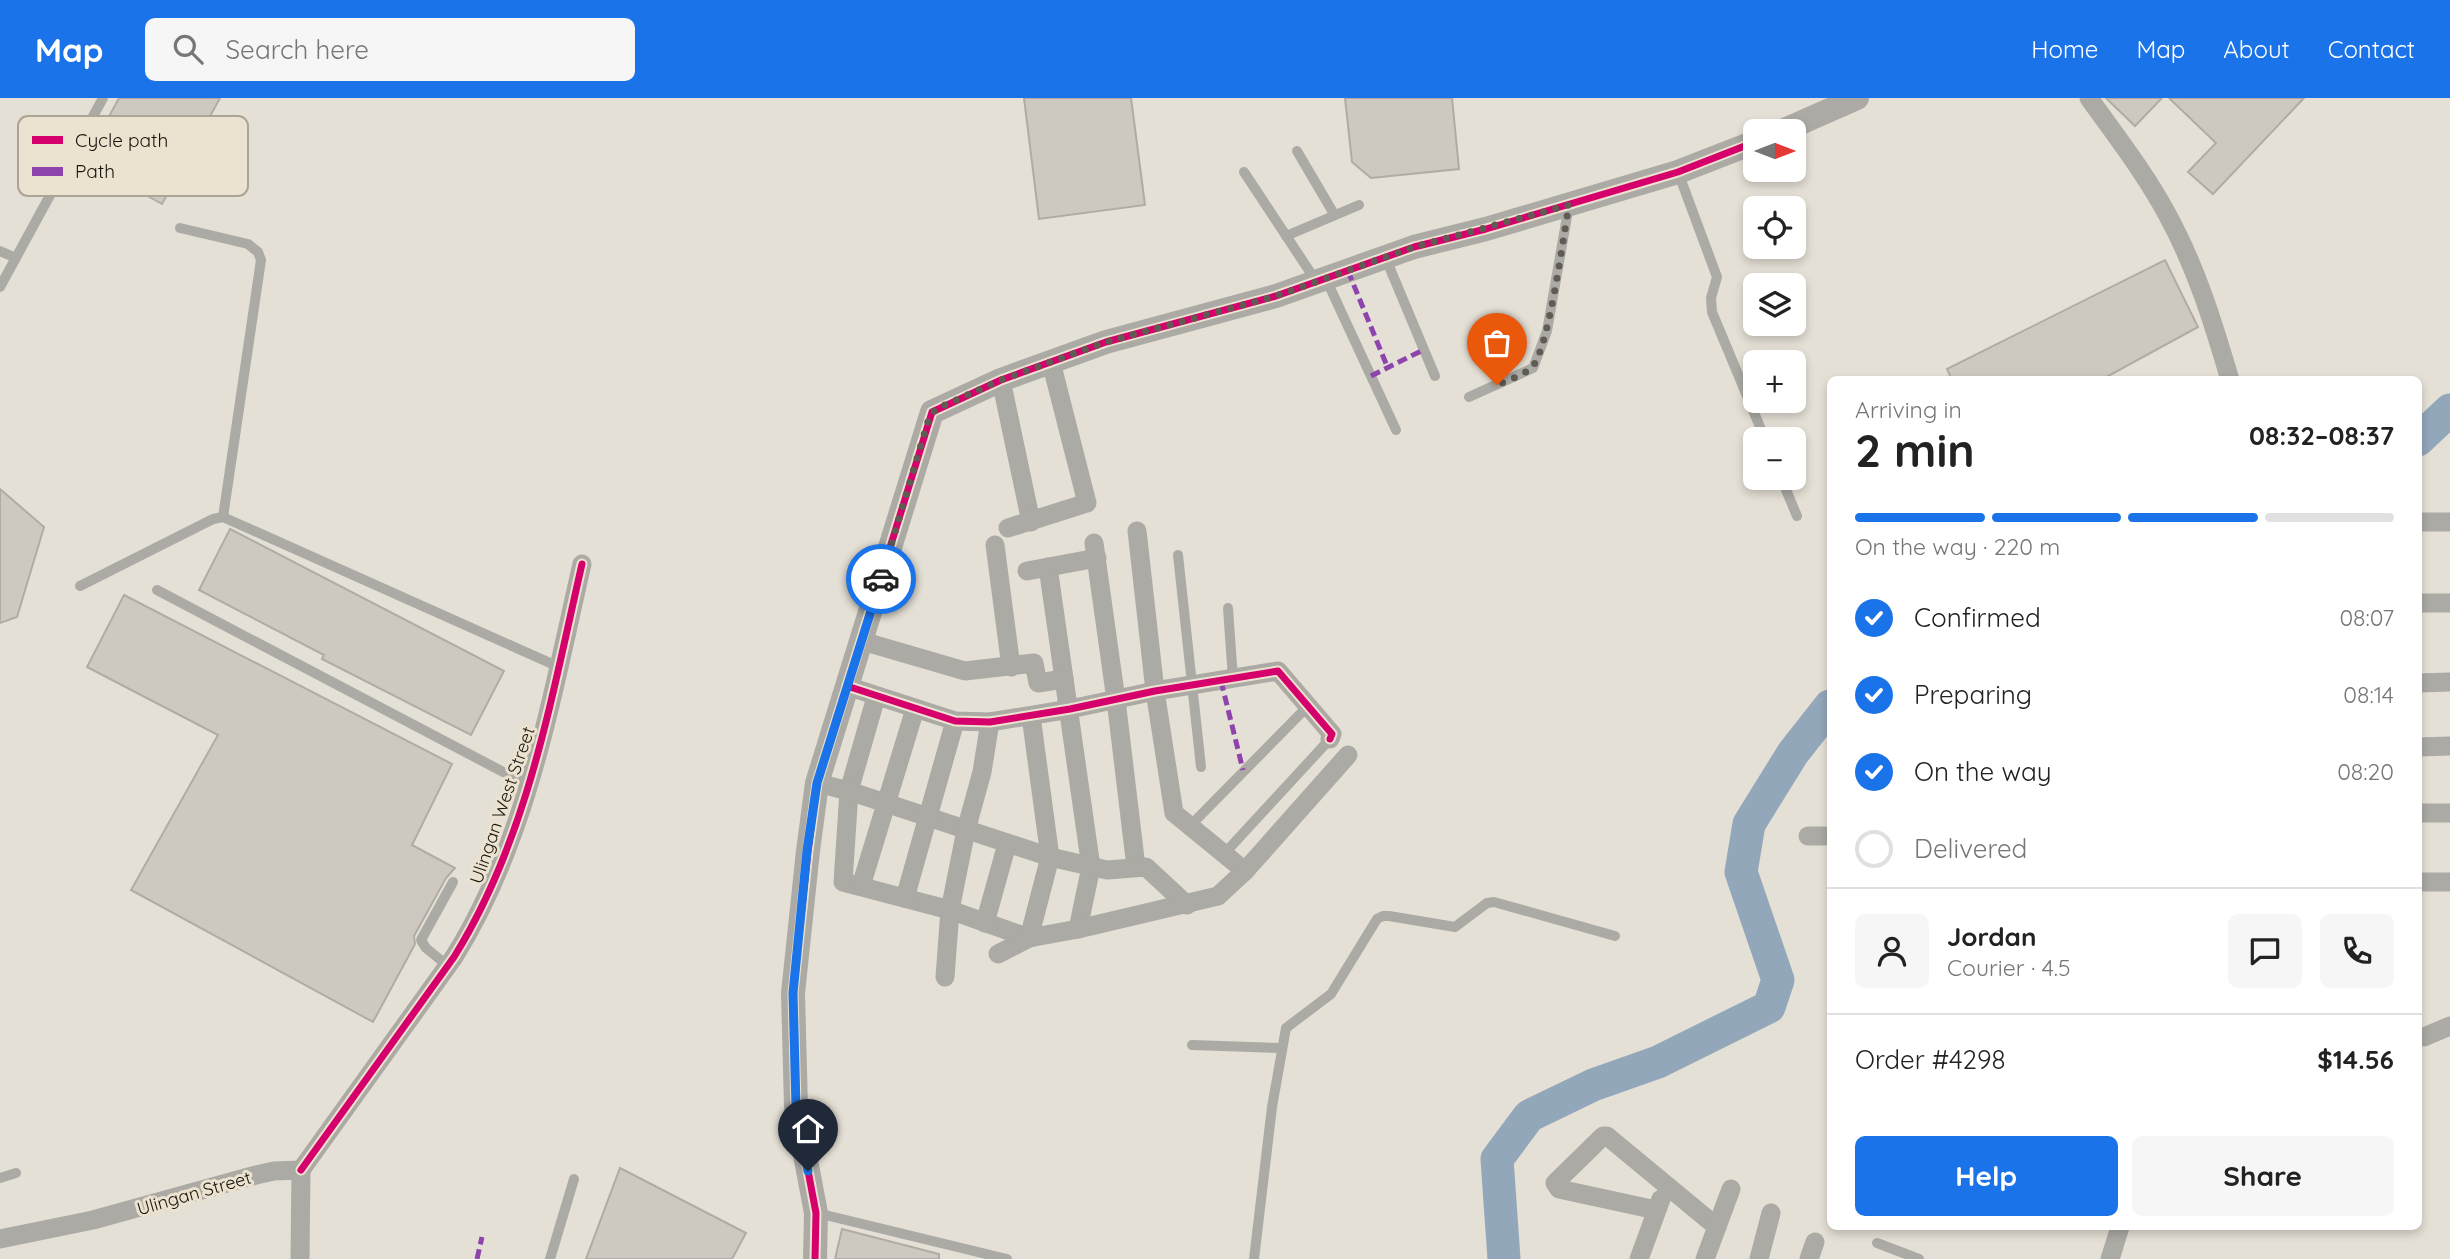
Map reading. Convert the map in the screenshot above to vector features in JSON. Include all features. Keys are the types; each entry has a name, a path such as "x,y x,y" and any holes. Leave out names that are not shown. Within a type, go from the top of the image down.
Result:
{"street":[{"path":"1806,120 1857,98"},
{"path":"2089,98 2150,186 2180,241 2210,311 2229,376"},
{"path":"815,1259 816,1213 796,1107 793,993 817,783 932,412 1001,380 1106,342 1276,296 1414,247 1678,172 1743,147"},
{"path":"1008,528 1088,509 1052,362"},
{"path":"1001,380 1031,522"},
{"path":"2422,522 2450,522"},
{"path":"1137,531 1155,691 1174,813 1245,871"},
{"path":"995,545 1011,667"},
{"path":"1027,571 1048,567 1095,550 1136,867"},
{"name":"Ulingan West Street","path":"301,1170 447,966 475,923 491,890 508,850 545,731 582,564"},
{"path":"1048,567 1091,867 1078,929"},
{"path":"2422,603 2450,603"},
{"path":"862,641 965,670 1034,663 1039,683 1064,678"},
{"path":"847,686 955,722 990,722 1278,670 1332,734 1330,739"},
{"path":"2422,683 2450,682"},
{"path":"876,697 849,791 843,882 950,910 1029,938"},
{"path":"861,886 915,709"},
{"path":"1029,938 1050,857 1031,716"},
{"path":"905,898 955,722"},
{"path":"945,977 950,910 966,830 982,772 990,722"},
{"path":"2422,747 2450,746"},
{"path":"998,954 1029,938 1218,896 1245,871 1348,755"},
{"path":"817,783 1050,857 1107,870 1146,867 1187,905"},
{"path":"2422,813 2450,813"},
{"path":"1808,836 1827,836"},
{"path":"985,923 1007,844"},
{"path":"2422,882 2450,882"},
{"path":"2424,1037 2450,1026"},
{"path":"1656,1210 1559,1189 1555,1183 1603,1136 1607,1136 1717,1227"},
{"path":"300,1259 301,1170"},
{"name":"Ulingan Street","path":"0,1239 93,1220 265,1173 301,1170"},
{"path":"1639,1259 1667,1185"},
{"path":"1706,1259 1731,1189"},
{"path":"1759,1259 1772,1213"},
{"path":"2110,1259 2119,1230"}],"lane":[{"path":"93,116 103,98"},
{"path":"1297,151 1334,214"},
{"path":"1244,172 1286,236 1321,280 1396,429"},
{"path":"1678,172 1717,277 1712,312 1760,427"},
{"path":"0,286 50,196"},
{"path":"1286,236 1359,205"},
{"path":"1469,397 1533,368 1547,331 1569,205"},
{"path":"180,228 248,244 258,252 261,260 223,517"},
{"path":"0,251 16,258"},
{"path":"1386,258 1435,376"},
{"path":"1786,490 1797,516"},
{"path":"80,586 213,519 223,517 559,667"},
{"path":"1178,555 1201,767"},
{"path":"157,590 528,786"},
{"path":"1228,608 1233,680"},
{"path":"1189,827 1307,707"},
{"path":"1224,854 1330,739"},
{"path":"447,966 426,948 421,940 453,882"},
{"path":"1254,1259 1281,1048 1286,1028 1331,994 1377,919 1383,916 1455,927 1494,902 1615,936"},
{"path":"1192,1045 1281,1048"},
{"path":"0,1178 16,1173"},
{"path":"550,1259 574,1179"},
{"path":"816,1213 1007,1259"},
{"path":"1877,1243 1919,1259"}],"building":[{"path":"119,98 220,98 210,116 109,116"},
{"path":"1024,98 1131,98 1145,205 1039,219"},
{"path":"1345,98 1452,98 1459,169 1371,178 1352,162"},
{"path":"2106,98 2162,98 2135,126"},
{"path":"2169,98 2304,98 2213,194 2188,172 2216,143"},
{"path":"148,196 166,196 162,204"},
{"path":"2165,260 2198,327 2108,376 1950,376 1947,369"},
{"path":"0,489 44,527 17,617 0,623"},
{"path":"230,529 504,671 471,735 322,659 324,655 199,590"},
{"path":"124,595 452,764 412,845 455,868 446,878 414,936 415,944 373,1022 131,890 218,735 87,667"},
{"path":"620,1168 746,1233 732,1259 586,1259"},
{"path":"842,1229 939,1254 939,1259 835,1259"}],"waterway":[{"path":"2422,436 2450,410"},
{"path":"1504,1259 1497,1159 1529,1116 1593,1085 1658,1062 1769,1007 1778,980 1741,872 1749,824 1793,753 1827,710"}],"marked path":[{"path":"1348,271 1387,366"},
{"path":"1371,376 1423,350"},
{"path":"1221,681 1243,770"},
{"path":"477,1259 482,1237"}],"cycle path":[{"path":"815,1259 816,1213 796,1107 793,993 817,783 932,412 1001,380 1106,342 1276,296 1414,247 1486,229 1678,172 1743,147"},
{"path":"301,1170 454,957 501,864 534,766 582,564"},
{"path":"847,686 955,721 990,722 1278,671 1332,734 1330,739"}],"way so far":[{"path":"881,579 929,418 936,409 1001,380 1106,342 1276,296 1414,247 1569,205 1547,331 1540,355 1533,368 1497,385"}],"route":[{"path":"808,1171 796,1107 793,993 807,851 817,783 881,579"}]}
